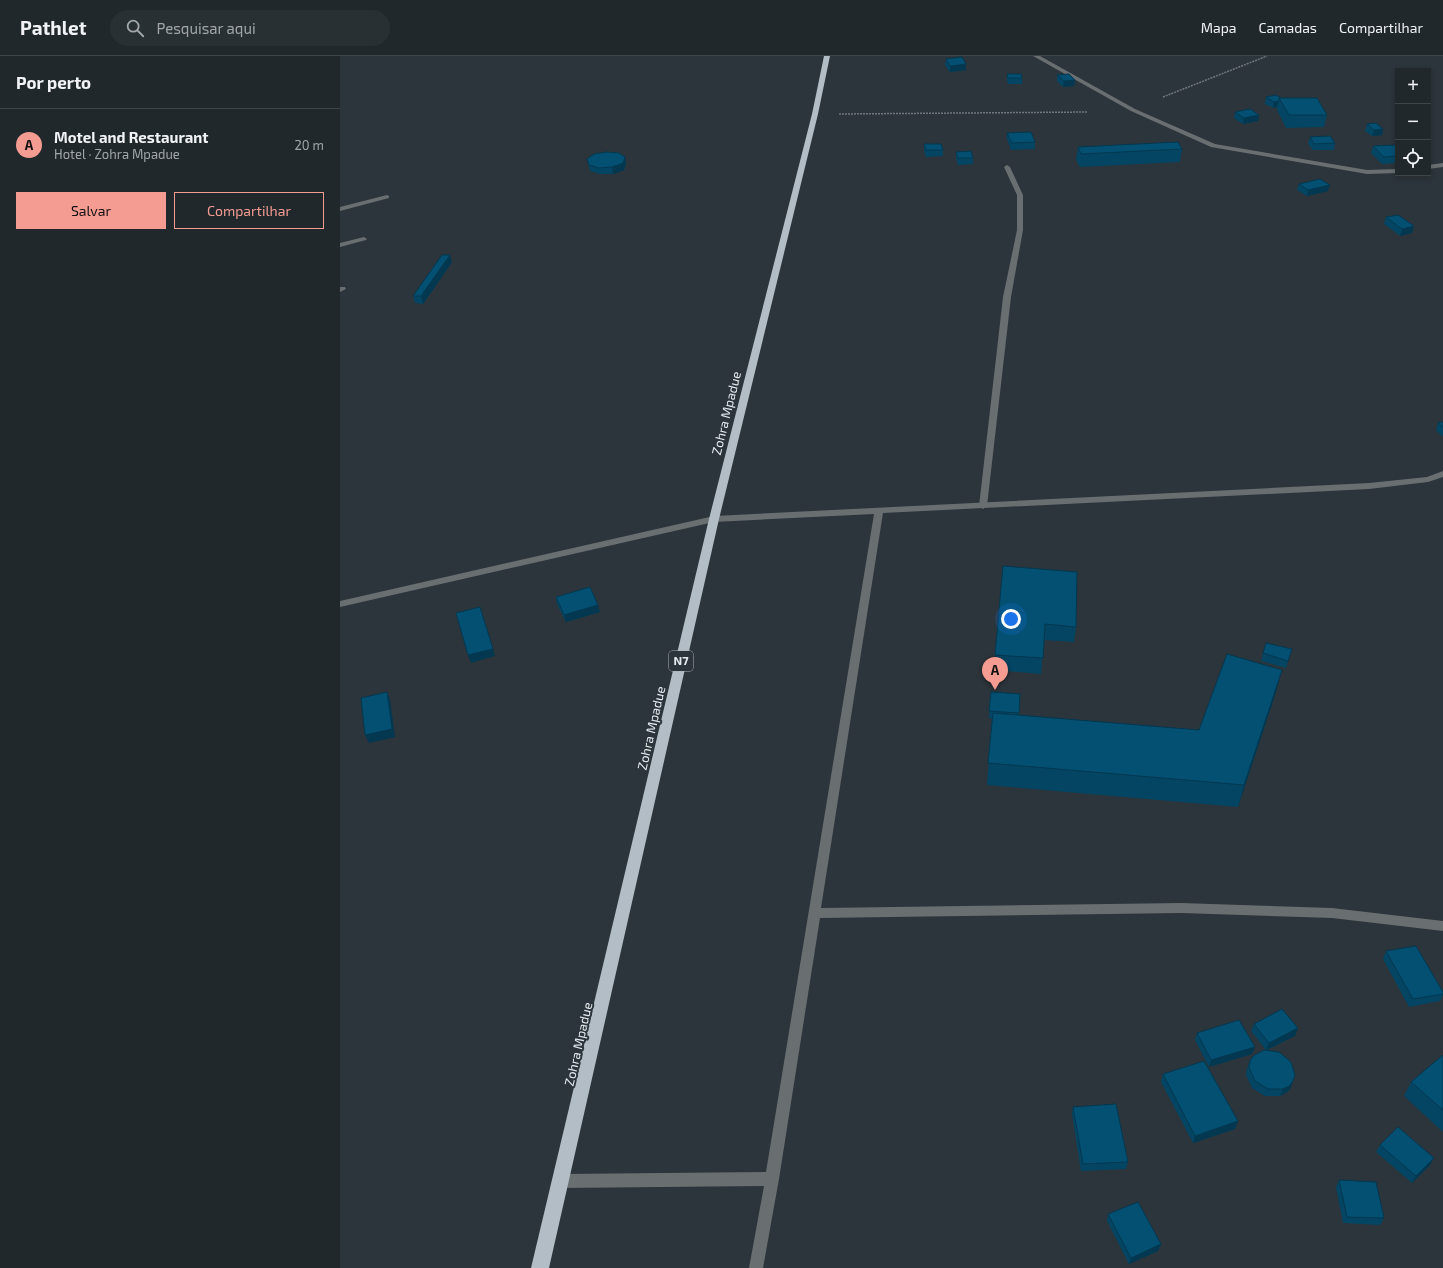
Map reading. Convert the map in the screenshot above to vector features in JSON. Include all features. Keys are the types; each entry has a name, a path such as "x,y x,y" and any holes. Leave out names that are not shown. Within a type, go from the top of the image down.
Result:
{"highway":[{"name":"Zohra Mpadue","path":"540,1268 714,518 815,114 827,56"}],"street":[{"path":"1036,56 1133,110 1213,146 1366,172 1395,171"},
{"path":"1431,167 1443,165"},
{"path":"983,506 1007,297 1020,230 1020,195 1007,167"},
{"path":"340,209 387,197"},
{"path":"340,245 364,239"},
{"path":"340,604 714,518 1369,486 1428,479 1443,474"},
{"path":"756,1268 772,1179 879,510"},
{"path":"815,913 1180,908 1332,913 1443,926"},
{"path":"561,1181 772,1179"}],"path":[{"path":"815,114 1133,110 1223,72 1267,56"}],"building":[{"path":"962,57 966,64 950,66 946,59"},
{"path":"1007,74 1021,74 1022,78 1008,78"},
{"path":"1069,74 1075,80 1064,81 1057,75"},
{"path":"1276,95 1281,98 1279,98 1279,101 1274,102 1266,97"},
{"path":"1279,98 1317,98 1327,115 1289,115"},
{"path":"1250,109 1259,115 1244,118 1235,112"},
{"path":"1376,123 1383,129 1374,130 1367,124"},
{"path":"1031,132 1035,142 1012,143 1007,133"},
{"path":"1330,136 1335,143 1314,144 1310,137"},
{"path":"1178,142 1182,149 1081,154 1078,147"},
{"path":"924,144 941,144 943,150 926,150"},
{"path":"1395,145 1395,156 1384,157 1373,146"},
{"path":"971,151 973,158 958,158 956,152"},
{"path":"607,152 619,153 625,157 623,163 612,167 599,168 589,165 587,159 594,154"},
{"path":"1320,179 1330,185 1308,190 1299,184"},
{"path":"1398,215 1414,226 1402,229 1386,217"},
{"path":"442,255 450,255 421,296 413,296"},
{"path":"1443,422 1443,427 1438,423"},
{"path":"1003,566 1077,572 1076,627 1045,624 1043,658 995,655"},
{"path":"590,587 598,605 564,615 556,597"},
{"path":"480,607 493,649 468,655 456,613"},
{"path":"1266,643 1292,649 1288,661 1263,653"},
{"path":"1227,654 1282,670 1244,785 988,763 993,713 1199,730"},
{"path":"387,692 392,729 365,735 361,698"},
{"path":"991,692 1020,694 1019,713 989,711"},
{"path":"1416,946 1443,994 1413,999 1386,951"},
{"path":"1282,1009 1298,1028 1269,1043 1254,1024"},
{"path":"1239,1020 1255,1047 1211,1060 1197,1033"},
{"path":"1264,1050 1279,1052 1291,1062 1295,1075 1289,1086 1283,1089 1268,1089 1255,1081 1249,1067 1250,1061 1253,1056"},
{"path":"1443,1055 1443,1110 1411,1082"},
{"path":"1204,1061 1238,1121 1195,1136 1163,1074"},
{"path":"1116,1104 1128,1162 1083,1164 1073,1107"},
{"path":"1398,1127 1434,1158 1416,1176 1380,1145"},
{"path":"1339,1180 1376,1182 1384,1218 1347,1217"},
{"path":"1138,1202 1161,1244 1131,1258 1108,1214"}],"place":[{"name":"Motel and Restaurant","path":"995,690"}]}
